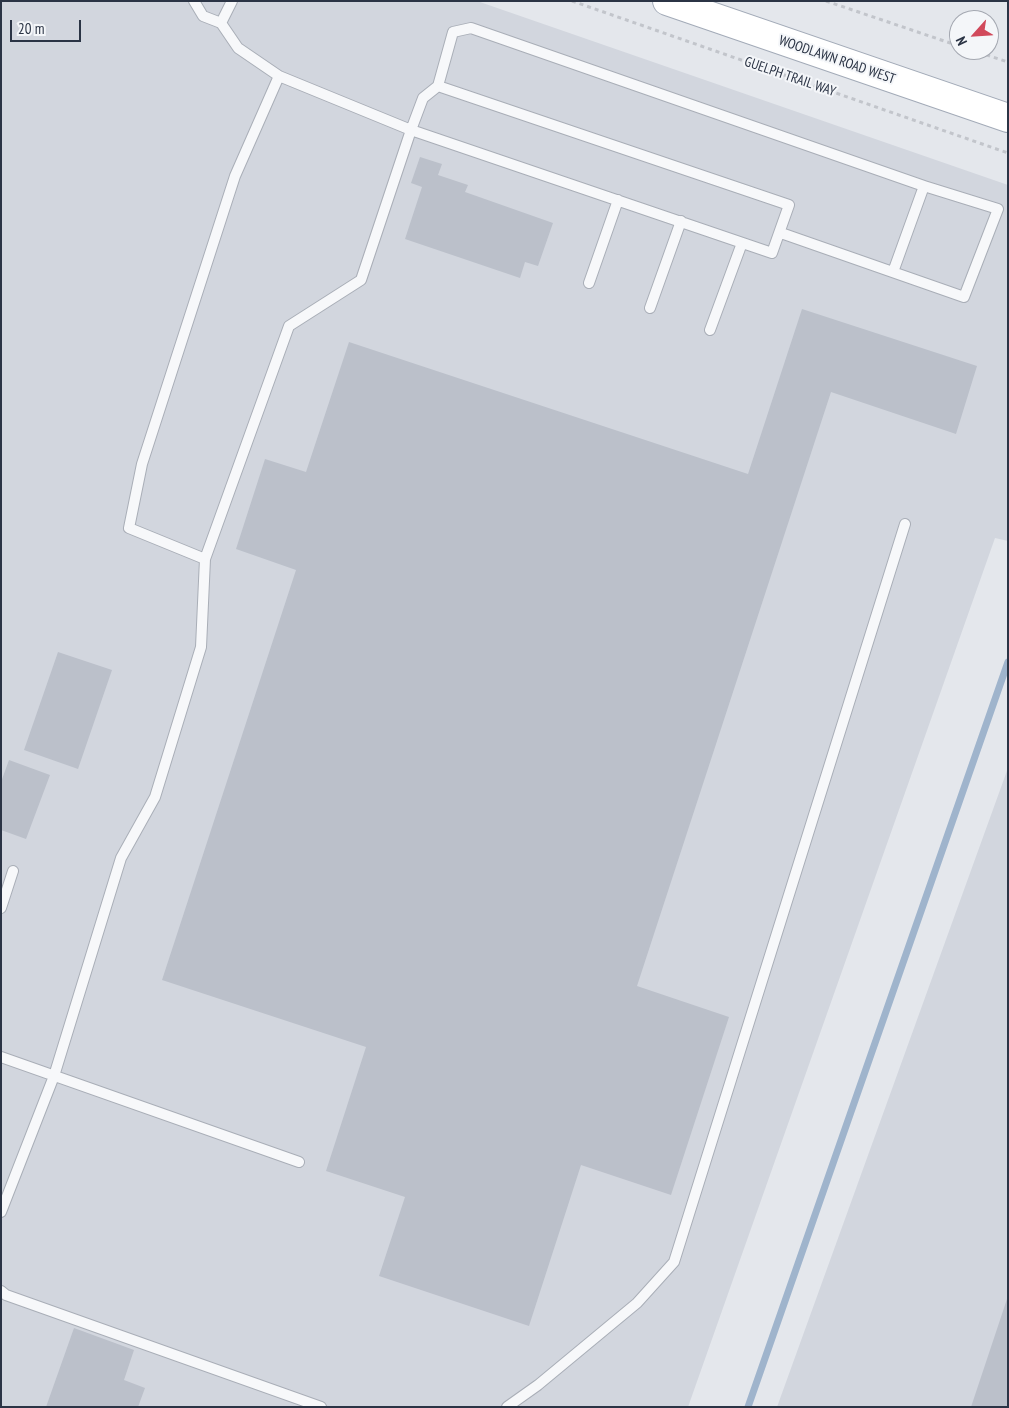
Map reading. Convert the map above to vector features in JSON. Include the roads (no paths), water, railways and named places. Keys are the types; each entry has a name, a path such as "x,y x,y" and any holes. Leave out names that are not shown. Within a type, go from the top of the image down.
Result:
{"main road":[{"name":"WOODLAWN ROAD WEST","path":"667,1 1008,118"}],"lane":[{"path":"194,1 203,16 221,23 238,48 279,76 410,130 772,253 789,205 438,86"},
{"path":"221,23 232,1"},
{"path":"1,1212 54,1076 121,858 154,797 201,647 205,559 289,326 361,280 410,130 423,98 438,86 453,32 471,28 998,210 964,297 780,233"},
{"path":"205,559 129,528 142,464 235,176 279,76"},
{"path":"892,272 924,186"},
{"path":"589,283 618,200"},
{"path":"650,308 681,221"},
{"path":"710,330 742,243"},
{"path":"507,1407 538,1385 637,1303 674,1262 905,524"},
{"path":"1,908 13,871"},
{"path":"1,1057 299,1162"},
{"path":"1,1291 6,1295 321,1407"}],"waterway":[{"path":"748,1407 1008,662"}]}
